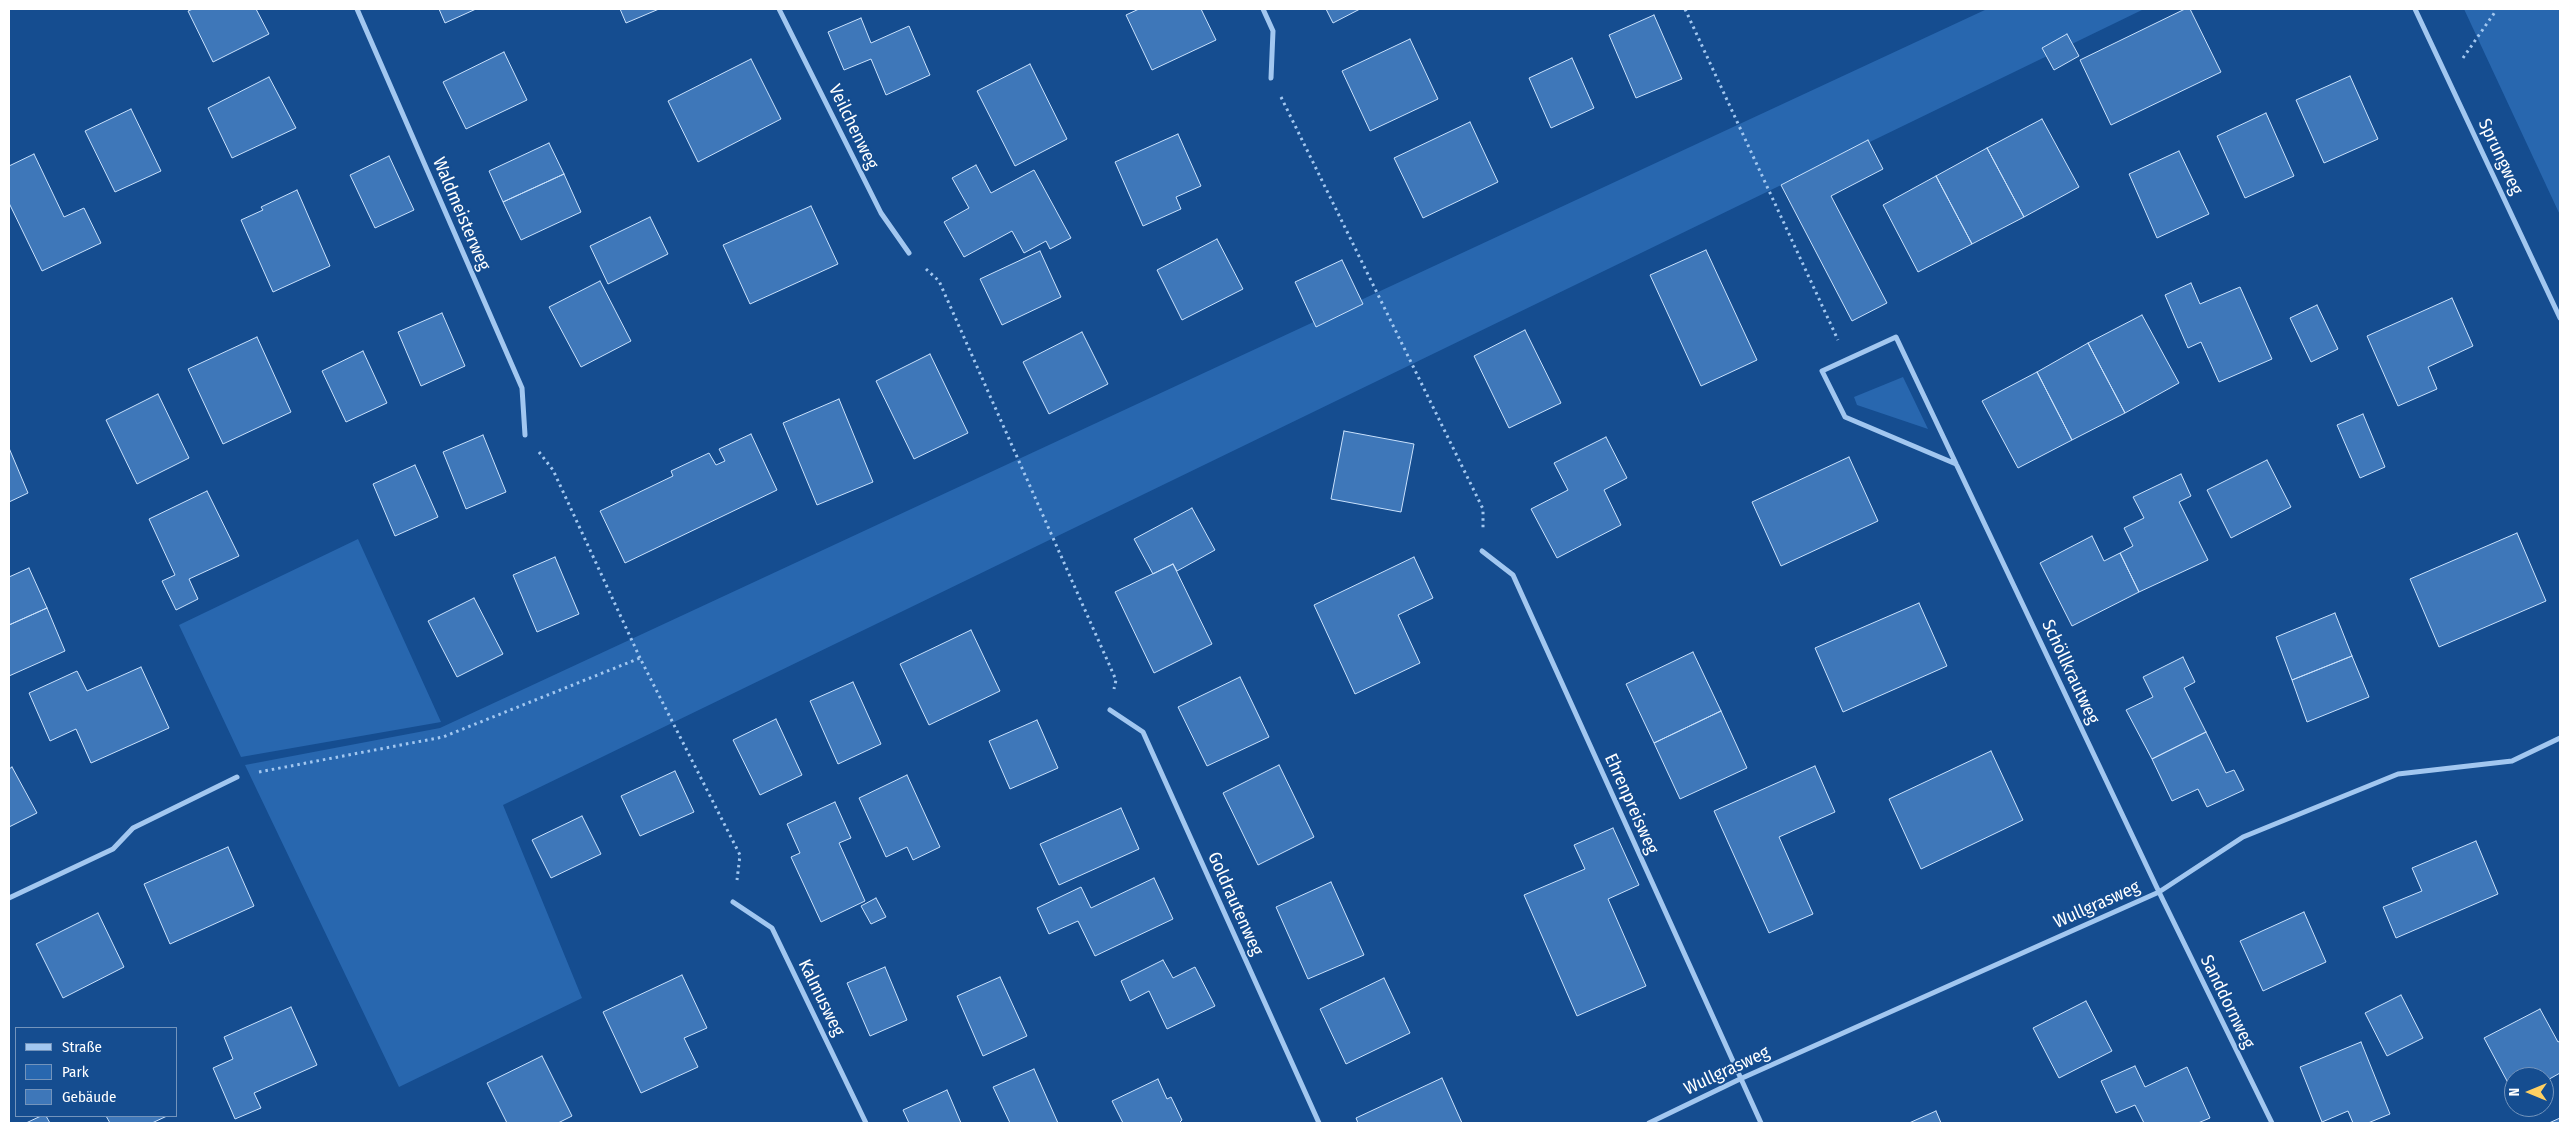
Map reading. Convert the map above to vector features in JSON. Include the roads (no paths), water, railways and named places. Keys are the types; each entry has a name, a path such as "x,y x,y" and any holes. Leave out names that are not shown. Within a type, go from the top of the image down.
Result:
{"street":[{"name":"Waldmeisterweg","path":"357,9 522,388 525,435"},
{"name":"Veilchenweg","path":"779,9 881,213 909,253"},
{"path":"1263,9 1273,31 1271,78"},
{"name":"Sprungweg","path":"2415,9 2560,318"},
{"name":"Schöllkrautweg","path":"1956,464 1845,417 1822,371 1896,337 2159,892"},
{"name":"Ehrenpreisweg","path":"1482,551 1512,575 1761,1123"},
{"name":"Goldrautenweg","path":"1110,710 1143,732 1319,1123"},
{"name":"Wullgrasweg","path":"1649,1123 1740,1079 2159,892 2243,837 2398,774 2512,760 2560,738"},
{"path":"9,898 113,849 133,828 237,777"},
{"name":"Sanddornweg","path":"2159,892 2272,1123"},
{"name":"Kalmusweg","path":"733,902 772,928 866,1123"}]}
